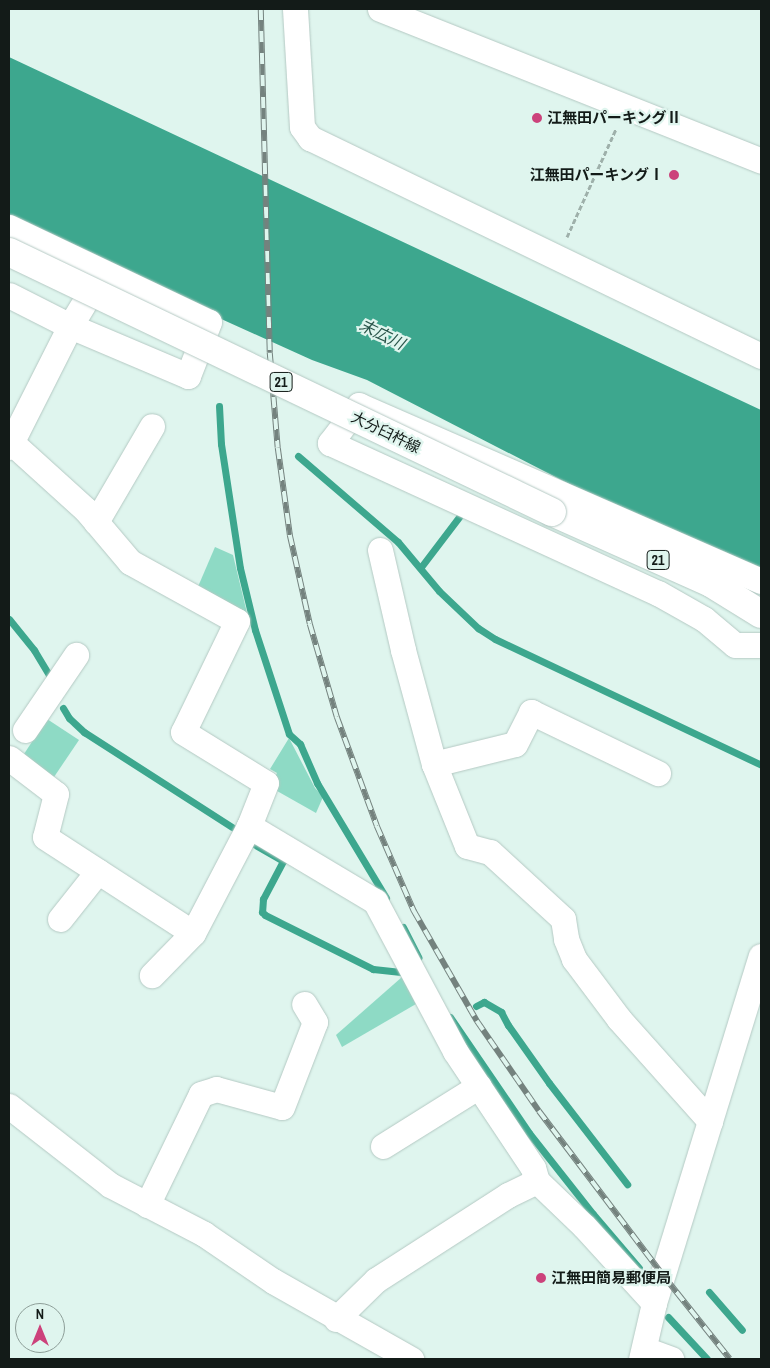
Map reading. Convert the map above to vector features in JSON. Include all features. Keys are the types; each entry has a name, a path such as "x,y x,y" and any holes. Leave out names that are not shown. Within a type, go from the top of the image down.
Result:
{"main road":[{"name":"大分臼杵線","path":"9,252 552,512 711,584 761,614"}],"street":[{"path":"295,9 302,127 310,138 761,356"},
{"path":"380,9 761,161"},
{"path":"9,227 210,322 188,376 70,326 9,295"},
{"path":"102,272 70,326 10,444 42,468 96,522 130,562 237,621 183,732 266,782 249,826 193,933 152,974"},
{"path":"761,580 358,405 330,443 658,594 704,619 735,646 761,645"},
{"path":"96,522 152,426"},
{"path":"380,550 403,650 434,764 467,846 490,852 563,919 566,939 574,959 618,1019 710,1121"},
{"path":"9,753 17,723 76,655"},
{"path":"434,764 515,744 531,712 658,773"},
{"path":"9,758 56,794 45,837 193,933"},
{"path":"249,826 375,901 455,1051 533,1168 537,1181 584,1226 654,1303"},
{"path":"60,919 98,870"},
{"path":"671,1359 643,1354 654,1303 761,956"},
{"path":"147,1205 201,1094 216,1088 282,1108 315,1022 304,1004"},
{"path":"383,1146 479,1086"},
{"path":"9,1106 110,1185 204,1234 273,1281 336,1319 411,1359"},
{"path":"336,1319 376,1280 508,1195 537,1181"}],"path":[{"path":"557,258 626,107"}],"shaded area":[{"path":"215,547 233,555 247,613 197,589"},
{"path":"47,719 79,740 54,777 22,757"},
{"path":"289,738 315,788 323,797 316,813 270,787 277,773 270,769"},
{"path":"402,977 416,1004 342,1047 336,1035"}],"water":[{"name":"末広川","path":"9,57 761,410 761,570 602,501 367,380 312,360 9,223"}],"waterway":[{"path":"219,406 221,444 240,568 255,630 289,734 300,744 317,783 386,898"},
{"path":"298,456 398,542 439,591 478,628 495,639 761,765"},
{"path":"421,567 459,517"},
{"path":"9,619 34,650 51,678"},
{"path":"63,708 69,718 84,732 232,827"},
{"path":"252,843 283,861 263,899 262,912 265,915 373,969 401,972"},
{"path":"403,927 418,957"},
{"path":"476,1006 484,1002 501,1012 549,1083 627,1184"},
{"path":"450,1017 529,1133 593,1214 639,1268"},
{"path":"709,1292 742,1330"},
{"path":"668,1317 707,1359"}],"railway":[{"path":"261,9 270,353 278,448 290,535 310,624 337,717 377,826 414,911 477,1021 539,1111 663,1275 730,1359"}],"place":[{"name":"江無田パーキングⅡ","path":"537,118"},
{"name":"江無田パーキングⅠ","path":"674,175"},
{"name":"江無田簡易郵便局","path":"541,1278"}]}
